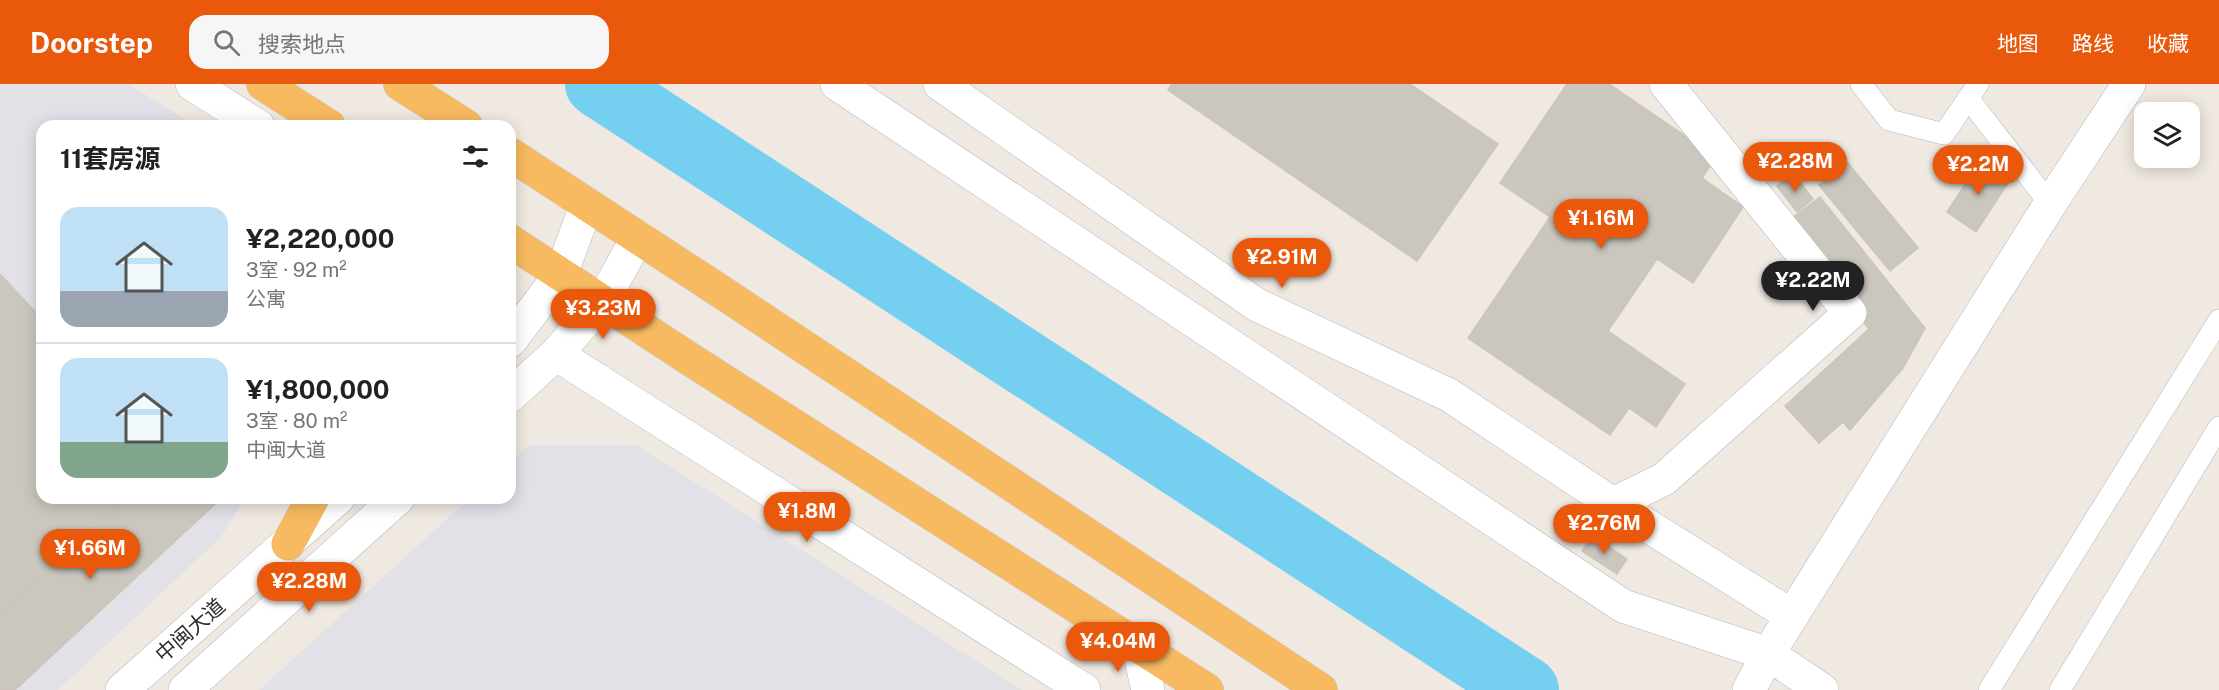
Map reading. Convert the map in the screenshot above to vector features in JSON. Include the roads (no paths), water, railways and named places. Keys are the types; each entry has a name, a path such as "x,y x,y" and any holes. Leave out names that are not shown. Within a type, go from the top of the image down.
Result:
{"highway":[{"path":"258,84 292,120"},
{"path":"263,84 320,120"},
{"path":"400,84 457,120"},
{"path":"516,158 1321,690"},
{"path":"516,245 1207,690"},
{"path":"288,543 311,504"}],"street":[{"path":"192,84 249,120"},
{"path":"837,84 1623,606 1768,654 1822,690"},
{"path":"940,84 1257,305 1449,395 1613,504 1792,616"},
{"path":"1613,504 1664,480 1850,313 1665,84"},
{"path":"1749,690 1768,654 2050,204 2129,84"},
{"path":"516,333 561,274 587,204"},
{"path":"516,391 556,354 602,302 638,237"},
{"path":"556,354 1084,690"},
{"name":"中闽大道","path":"122,690 331,504"},
{"name":"中闽大道","path":"185,690 391,504"},
{"path":"1138,646 1148,690"}],"lane":[{"path":"1861,84 1889,120 1944,134 1973,91 2050,204"},
{"path":"1989,690 2219,320"},
{"path":"2060,690 2219,427"}],"waterway":[{"path":"598,84 1526,690"}]}
